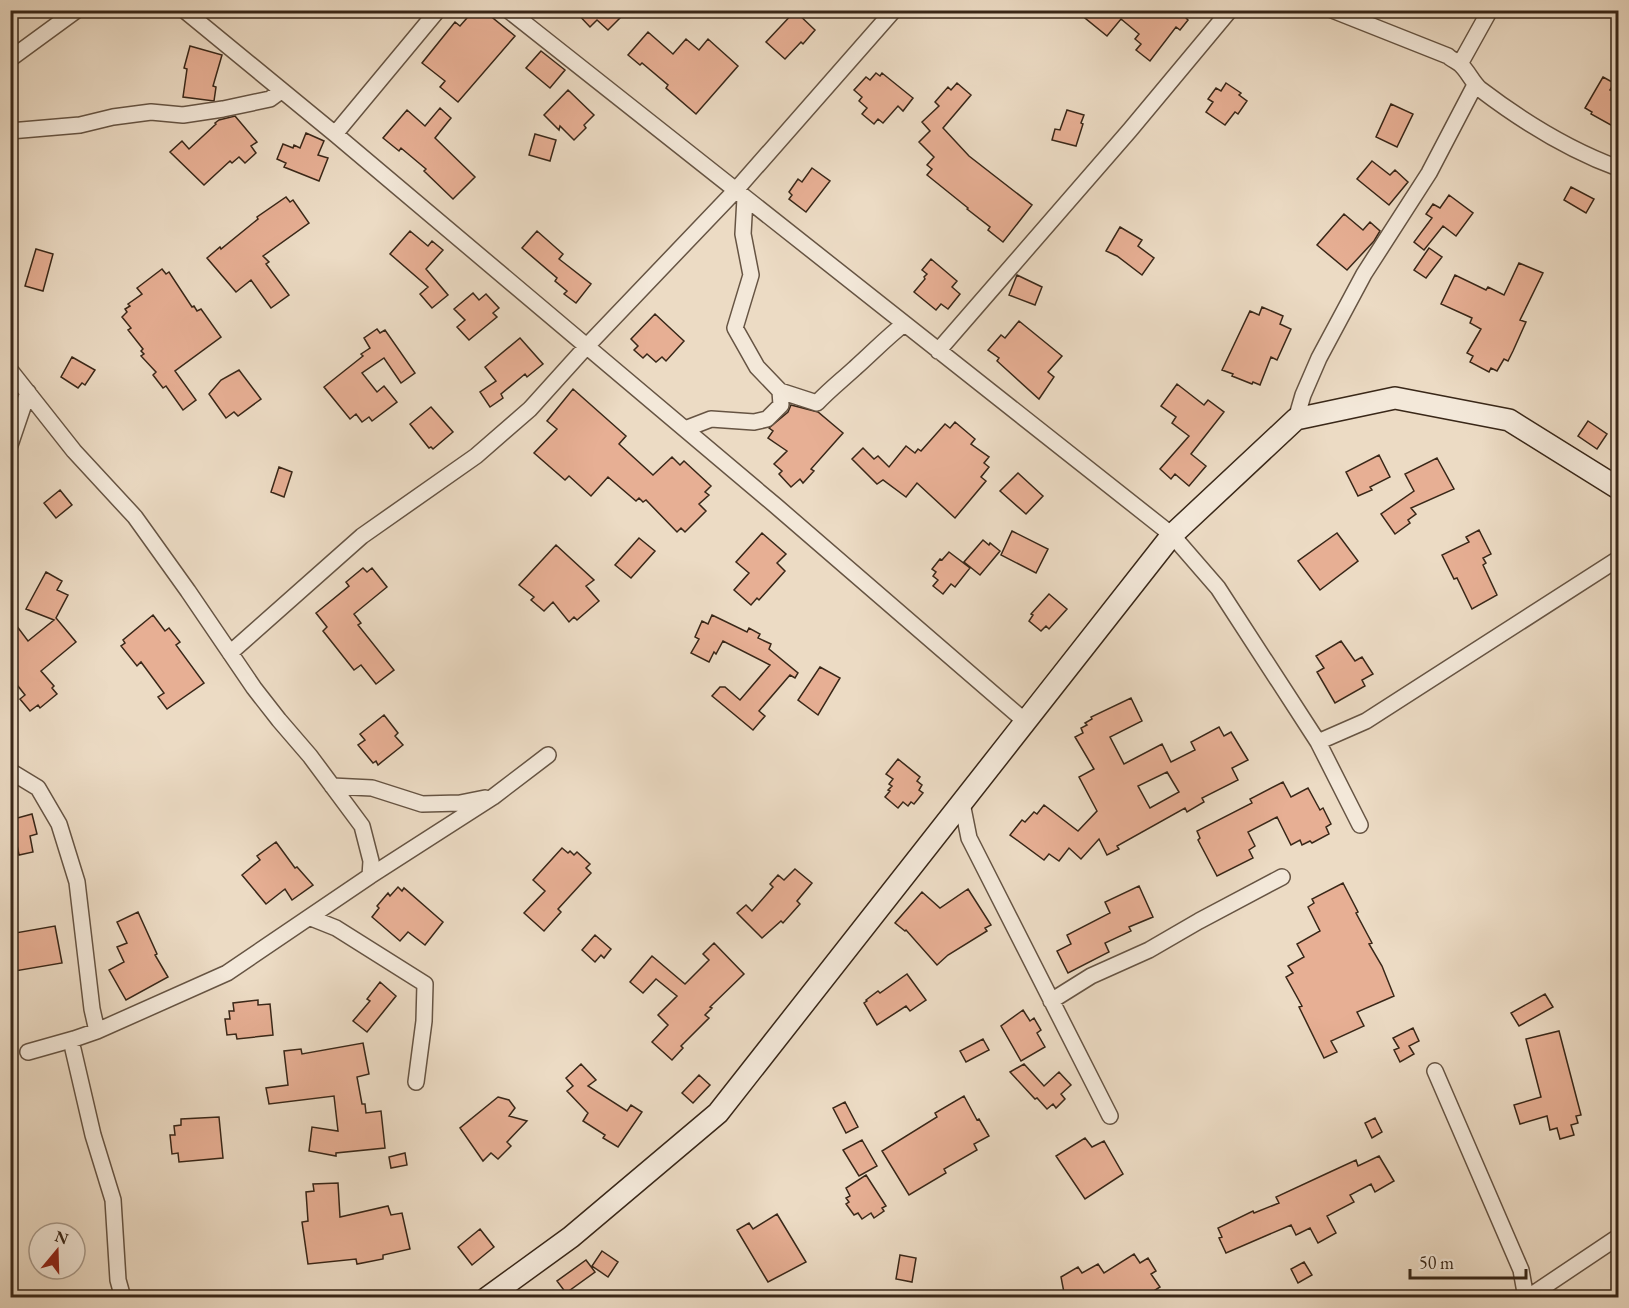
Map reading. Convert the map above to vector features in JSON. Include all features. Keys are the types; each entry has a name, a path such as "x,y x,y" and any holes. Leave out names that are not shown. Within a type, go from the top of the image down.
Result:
{"street":[{"path":"10,59 77,10"},
{"path":"184,10 685,429 1026,722"},
{"path":"335,134 438,10"},
{"path":"508,10 1172,535 1218,588 1318,742 1360,825"},
{"path":"230,653 362,536 476,456 530,409 586,347 740,194 894,10"},
{"path":"938,351 1130,130 1230,10"},
{"path":"1332,10 1411,40 1460,64 1475,85 1495,100 1557,140 1618,168"},
{"path":"1460,64 1490,10"},
{"path":"487,1298 571,1237 718,1113 1172,535 1296,419 1303,395 1319,358 1364,274 1429,173 1475,85"},
{"path":"10,131 80,125 112,117 151,112 183,115 213,111 270,99 281,91"},
{"path":"740,194 743,234 751,275 735,328 757,367 780,391 817,403 834,385 904,324"},
{"path":"10,370 74,451 135,518 266,704 310,756 362,826 371,861 370,876"},
{"path":"685,429 711,419 754,422 767,419 781,405 780,391"},
{"path":"10,445 28,392"},
{"path":"1296,419 1395,398 1509,420 1618,488"},
{"path":"1318,742 1366,721 1618,560"},
{"path":"28,1052 74,1040 226,973 493,797 548,755"},
{"path":"10,771 38,788 58,824 77,882 92,1009 98,1030"},
{"path":"332,786 372,788 422,804 460,803 493,797"},
{"path":"962,803 969,838 1110,1116"},
{"path":"1051,1001 1091,976 1149,951 1199,921 1282,877"},
{"path":"311,918 336,928 426,984 416,1082"},
{"path":"73,1049 93,1135 113,1200 118,1280 123,1298"},
{"path":"1435,1071 1521,1270 1527,1298 1618,1237"}],"building":[{"path":"474,10 483,10 515,36 458,102 440,87 445,81 422,63 455,22 460,26"},
{"path":"574,10 628,10 608,30 597,20 590,27"},
{"path":"1091,10 1190,10 1185,17 1188,20 1180,30 1176,27 1150,61 1136,50 1141,44 1135,39 1139,34 1121,19 1107,36 1085,18"},
{"path":"795,11 815,30 785,59 766,42"},
{"path":"648,32 673,54 686,39 699,50 708,39 738,66 696,114 666,88 668,85 642,63 640,65 628,55"},
{"path":"190,46 222,55 213,86 216,87 214,101 183,97 187,69 184,68"},
{"path":"541,51 565,70 550,88 526,68"},
{"path":"876,73 880,76 882,73 913,98 903,111 898,106 883,123 878,119 874,124 862,114 867,108 859,101 862,97 854,90 866,77 870,80"},
{"path":"1603,77 1614,83 1610,90 1618,94 1618,129 1591,114 1592,112 1585,108"},
{"path":"957,83 971,95 943,128 969,156 1032,205 1003,242 988,230 990,227 927,175 932,169 927,165 934,157 919,142 930,131 922,122 939,106 935,102 948,87 951,90"},
{"path":"1226,83 1241,93 1239,95 1247,101 1238,114 1235,112 1225,125 1206,112 1213,102 1208,99 1216,88 1221,91"},
{"path":"568,90 594,115 584,125 586,128 574,140 560,126 559,130 544,115"},
{"path":"1391,104 1413,114 1397,147 1376,137"},
{"path":"440,108 451,118 435,138 475,177 453,199 424,171 426,169 401,148 399,151 383,138 407,110 425,126"},
{"path":"1067,110 1084,115 1076,146 1052,140 1055,129 1060,130"},
{"path":"235,116 257,142 251,146 256,153 245,163 239,157 232,163 230,161 204,185 170,152 182,141 189,149 219,120"},
{"path":"306,133 324,141 318,155 328,158 319,181 284,167 286,163 277,159 283,144 300,148"},
{"path":"535,134 556,140 550,161 529,155"},
{"path":"1372,161 1390,175 1395,170 1408,182 1389,205 1357,179"},
{"path":"812,168 830,181 806,212 789,199 792,195 789,192 798,179 802,182"},
{"path":"1571,187 1594,199 1586,213 1564,200"},
{"path":"1449,195 1473,213 1456,236 1443,226 1424,250 1414,242 1432,218 1426,214 1433,204 1440,208"},
{"path":"286,197 290,202 293,200 309,223 263,256 269,262 266,264 289,295 271,308 251,280 236,292 207,258 258,219 257,217"},
{"path":"1344,214 1363,230 1370,222 1380,231 1374,241 1347,270 1317,245"},
{"path":"1120,227 1142,240 1138,246 1154,258 1142,275 1117,256 1106,251"},
{"path":"410,231 428,246 432,241 443,250 426,269 448,295 432,308 420,294 428,287 390,254"},
{"path":"537,231 563,254 559,259 591,284 576,303 564,294 567,291 555,281 557,278 522,248"},
{"path":"1429,248 1442,257 1426,278 1414,270"},
{"path":"36,249 53,254 43,291 25,286"},
{"path":"931,259 957,281 952,287 960,294 948,309 941,304 936,310 914,292 925,279 927,274 922,270"},
{"path":"1519,263 1543,273 1520,320 1526,322 1508,361 1504,359 1497,371 1491,368 1489,372 1470,362 1473,356 1467,353 1481,329 1470,323 1472,318 1441,304 1455,275 1486,290 1488,287 1504,295"},
{"path":"162,269 166,274 169,272 192,307 194,306 197,311 201,309 221,337 175,371 196,400 183,410 166,386 163,388 153,375 156,372 141,356 144,354 141,351 143,349 128,330 131,328 122,317 127,312 125,309 130,306 128,304 142,294 137,288"},
{"path":"1017,275 1042,287 1035,305 1009,295"},
{"path":"473,293 479,300 486,294 499,308 493,313 497,317 469,340 457,327 465,320 454,309"},
{"path":"1262,307 1283,316 1280,324 1291,329 1277,360 1271,357 1260,385 1253,382 1252,384 1222,370 1250,311 1259,315"},
{"path":"655,314 684,341 666,361 662,357 656,362 647,354 643,358 634,350 638,346 631,339"},
{"path":"1019,321 1062,356 1048,372 1054,377 1039,399 997,361 999,358 988,350 1001,335 1005,338"},
{"path":"377,329 380,333 385,330 415,373 401,383 384,358 362,373 377,392 384,386 397,402 372,421 369,417 362,422 356,414 350,419 324,387 363,356 361,354 370,348 364,338"},
{"path":"520,338 543,364 527,377 525,374 501,394 503,398 490,407 480,392 496,381 485,367"},
{"path":"72,357 95,370 85,385 82,383 78,388 61,377"},
{"path":"239,370 261,399 238,416 234,412 226,418 209,394 221,380"},
{"path":"1177,384 1204,405 1208,400 1224,412 1191,454 1206,466 1189,486 1175,474 1171,479 1160,469 1189,436 1172,423 1176,417 1161,406"},
{"path":"573,389 626,436 619,444 653,475 672,457 680,465 684,461 711,486 705,492 709,495 699,504 706,511 685,532 681,528 677,532 646,500 643,502 639,498 636,501 608,477 591,496 569,476 565,480 534,453 557,429 547,421"},
{"path":"791,405 818,412 843,433 811,469 814,471 803,483 800,479 791,487 779,474 782,471 774,464 787,451 768,438 773,431 769,428 788,412"},
{"path":"431,407 453,432 433,449 429,448 410,424"},
{"path":"1588,421 1607,434 1597,449 1578,436"},
{"path":"955,422 975,439 971,444 989,457 984,463 989,467 981,477 986,481 955,518 917,483 906,497 883,480 877,484 852,459 863,448 874,459 878,456 889,467 906,446 915,453 918,449 921,451 945,424 950,428"},
{"path":"1379,455 1390,477 1370,487 1372,490 1358,496 1346,472"},
{"path":"1437,458 1454,489 1411,508 1416,514 1408,520 1410,523 1395,534 1381,514 1414,491 1405,474"},
{"path":"279,467 292,472 284,497 271,492"},
{"path":"1018,473 1043,496 1026,514 1000,491"},
{"path":"60,490 72,505 56,518 44,503"},
{"path":"1479,530 1491,554 1483,558 1486,563 1483,565 1497,595 1472,609 1457,578 1454,579 1442,555 1469,542 1466,537"},
{"path":"1012,531 1048,549 1036,573 1001,555"},
{"path":"762,533 786,554 777,563 785,571 759,600 757,598 751,605 734,590 749,573 736,562"},
{"path":"1337,533 1358,561 1320,590 1298,561"},
{"path":"639,538 655,551 631,578 615,565"},
{"path":"983,540 1000,551 980,575 964,562"},
{"path":"556,545 594,580 586,586 599,601 577,620 574,617 569,622 553,602 544,611 531,600 534,597 519,585"},
{"path":"949,552 970,568 955,587 951,584 943,594 933,586 938,580 933,576 936,572 932,569"},
{"path":"363,568 367,572 372,568 387,587 354,614 361,623 358,625 394,670 376,684 361,665 354,670 323,631 327,627 316,613 349,586 346,582"},
{"path":"46,572 62,581 57,590 68,595 56,618 76,642 41,671 54,686 52,688 57,694 40,708 38,705 30,711 20,699 25,695 10,676 10,617 28,641 54,620 26,609"},
{"path":"1049,594 1067,609 1049,629 1046,626 1041,631 1029,621 1033,615 1031,614"},
{"path":"153,615 165,631 169,628 180,642 176,645 204,683 167,709 158,697 164,693 141,662 137,666 121,646 125,643 123,640"},
{"path":"712,615 747,632 749,628 760,634 758,638 771,644 769,649 798,673 795,678 790,675 759,711 765,716 753,730 712,696 720,687 725,687 740,700 770,665 723,641 709,662 691,653 699,639 695,637 702,621 708,624"},
{"path":"1341,641 1355,661 1362,657 1373,674 1362,680 1365,686 1335,703 1317,672 1324,668 1316,656"},
{"path":"820,667 840,678 818,715 798,700"},
{"path":"1131,698 1142,721 1110,737 1124,764 1162,744 1171,762 1195,750 1191,742 1219,727 1224,736 1231,732 1248,760 1232,768 1238,780 1202,798 1204,802 1187,812 1185,808 1117,846 1119,849 1107,855 1099,839 1081,859 1069,848 1059,861 1049,854 1044,860 1010,835 1022,820 1025,822 1034,812 1037,814 1044,805 1078,831 1097,811 1079,777 1094,769 1075,737 1083,733 1081,728 1087,725 1085,723 1092,719 1091,717","holes":["1167,772 1179,792 1150,808 1138,786"]},
{"path":"384,715 398,733 395,736 403,745 378,765 376,761 373,763 358,745 365,740 360,734"},
{"path":"898,759 920,777 917,781 922,785 919,790 923,793 914,804 911,802 908,806 903,802 898,808 885,797 890,791 888,790 892,786 889,784 893,779 886,774"},
{"path":"1283,782 1291,797 1308,788 1320,810 1323,808 1331,824 1326,827 1329,834 1312,843 1310,841 1302,845 1300,840 1291,845 1277,817 1248,832 1255,846 1249,850 1253,858 1217,876 1198,840 1200,838 1197,831 1252,803 1250,799"},
{"path":"32,814 37,834 30,836 33,852 19,855 17,845 10,847 10,820"},
{"path":"276,842 295,868 297,867 313,885 292,900 285,889 266,904 242,875 260,860 257,856"},
{"path":"562,848 574,855 577,852 590,864 586,868 591,873 558,909 561,912 544,931 524,913 545,891 533,880"},
{"path":"795,869 812,883 797,901 800,904 783,923 781,921 762,938 737,913 746,905 752,911 773,887 770,884 778,875 784,880"},
{"path":"1343,883 1394,996 1357,1012 1364,1026 1331,1041 1337,1052 1324,1058 1299,1007 1302,1006 1286,977 1293,973 1288,966 1304,957 1297,944 1320,931 1308,907 1314,903 1312,899"},
{"path":"1139,886 1153,917 1129,927 1131,931 1105,943 1109,952 1068,973 1057,951 1071,944 1067,935 1110,913 1105,902"},
{"path":"398,887 402,891 404,888 443,922 425,945 408,932 400,941 372,917 379,908 377,906 388,893 390,896"},
{"path":"968,889 991,925 985,928 987,931 948,955 937,965 906,930 895,923 922,892 940,908"},
{"path":"138,912 157,954 155,955 168,977 126,1000 109,970 124,962 117,947 127,943 117,922"},
{"path":"55,926 62,963 15,971 12,955 16,954 13,943 17,942 15,933"},
{"path":"595,935 611,949 604,958 601,955 595,962 582,950"},
{"path":"714,943 744,974 710,1007 712,1008 705,1015 709,1018 681,1046 683,1048 672,1060 652,1042 668,1025 658,1015 677,996 656,979 643,993 630,982 652,956 685,984 709,960 703,954"},
{"path":"907,974 926,1000 910,1011 906,1006 877,1025 864,1003 878,991 880,993"},
{"path":"380,982 396,996 367,1032 353,1021 370,1001 367,999"},
{"path":"1545,994 1553,1007 1519,1026 1511,1013"},
{"path":"258,1000 258,1005 270,1004 273,1035 237,1039 236,1034 227,1035 225,1019 230,1019 229,1011 234,1011 233,1003"},
{"path":"1023,1010 1030,1021 1034,1018 1041,1030 1037,1033 1045,1047 1021,1061 1001,1026"},
{"path":"1413,1028 1419,1041 1409,1046 1414,1054 1400,1062 1394,1050 1399,1048 1393,1038"},
{"path":"1559,1031 1581,1115 1576,1116 1578,1123 1571,1125 1574,1135 1560,1139 1557,1128 1550,1130 1547,1116 1520,1124 1514,1105 1541,1097 1526,1039"},
{"path":"983,1039 989,1050 966,1062 960,1051"},
{"path":"363,1043 369,1074 357,1077 362,1104 365,1104 366,1113 381,1111 385,1148 336,1153 336,1156 309,1151 312,1127 338,1131 334,1096 269,1104 266,1088 288,1085 284,1051 301,1049 302,1054"},
{"path":"581,1064 596,1080 588,1086 627,1111 631,1105 642,1112 618,1147 603,1138 605,1135 583,1121 588,1113 567,1091 573,1086 566,1078"},
{"path":"1024,1064 1044,1086 1059,1072 1071,1085 1061,1094 1065,1099 1056,1108 1053,1104 1047,1109 1010,1072"},
{"path":"699,1075 710,1085 693,1103 682,1093"},
{"path":"964,1096 989,1136 974,1144 977,1150 944,1169 946,1173 909,1195 882,1151 937,1117 935,1113"},
{"path":"498,1097 509,1100 515,1108 509,1116 527,1121 507,1142 511,1146 498,1159 491,1153 483,1161 460,1128"},
{"path":"845,1102 858,1127 846,1133 833,1108"},
{"path":"219,1117 223,1158 179,1162 178,1153 172,1154 170,1135 175,1135 174,1126 181,1125 181,1119"},
{"path":"1375,1118 1382,1132 1372,1138 1365,1123"},
{"path":"1085,1138 1092,1147 1104,1141 1123,1174 1085,1199 1056,1156"},
{"path":"862,1140 877,1166 859,1176 843,1150"},
{"path":"405,1153 407,1165 391,1168 389,1157"},
{"path":"1379,1156 1394,1181 1375,1192 1371,1184 1350,1195 1354,1202 1327,1216 1336,1233 1318,1243 1310,1228 1296,1235 1291,1225 1226,1253 1219,1238 1222,1237 1218,1228 1253,1211 1254,1213 1279,1203 1276,1197 1356,1160 1358,1166"},
{"path":"866,1175 886,1206 882,1208 884,1211 874,1218 871,1213 862,1219 858,1213 854,1215 846,1204 849,1202 846,1198 850,1196 846,1188"},
{"path":"338,1183 340,1217 388,1206 391,1215 402,1213 410,1249 383,1255 383,1259 357,1264 356,1259 308,1264 302,1222 308,1221 306,1192 314,1191 313,1184"},
{"path":"777,1214 806,1262 768,1282 737,1230 749,1223 753,1229"},
{"path":"480,1229 494,1247 472,1265 458,1247"},
{"path":"602,1251 618,1262 608,1277 592,1266"},
{"path":"1134,1254 1140,1263 1148,1258 1156,1271 1151,1274 1160,1287 1143,1298 1065,1298 1061,1277 1078,1267 1082,1273 1098,1264 1104,1273"},
{"path":"900,1255 916,1258 912,1282 896,1279"},
{"path":"586,1260 595,1272 566,1293 557,1281"},
{"path":"1304,1262 1312,1275 1298,1283 1291,1269"}]}
